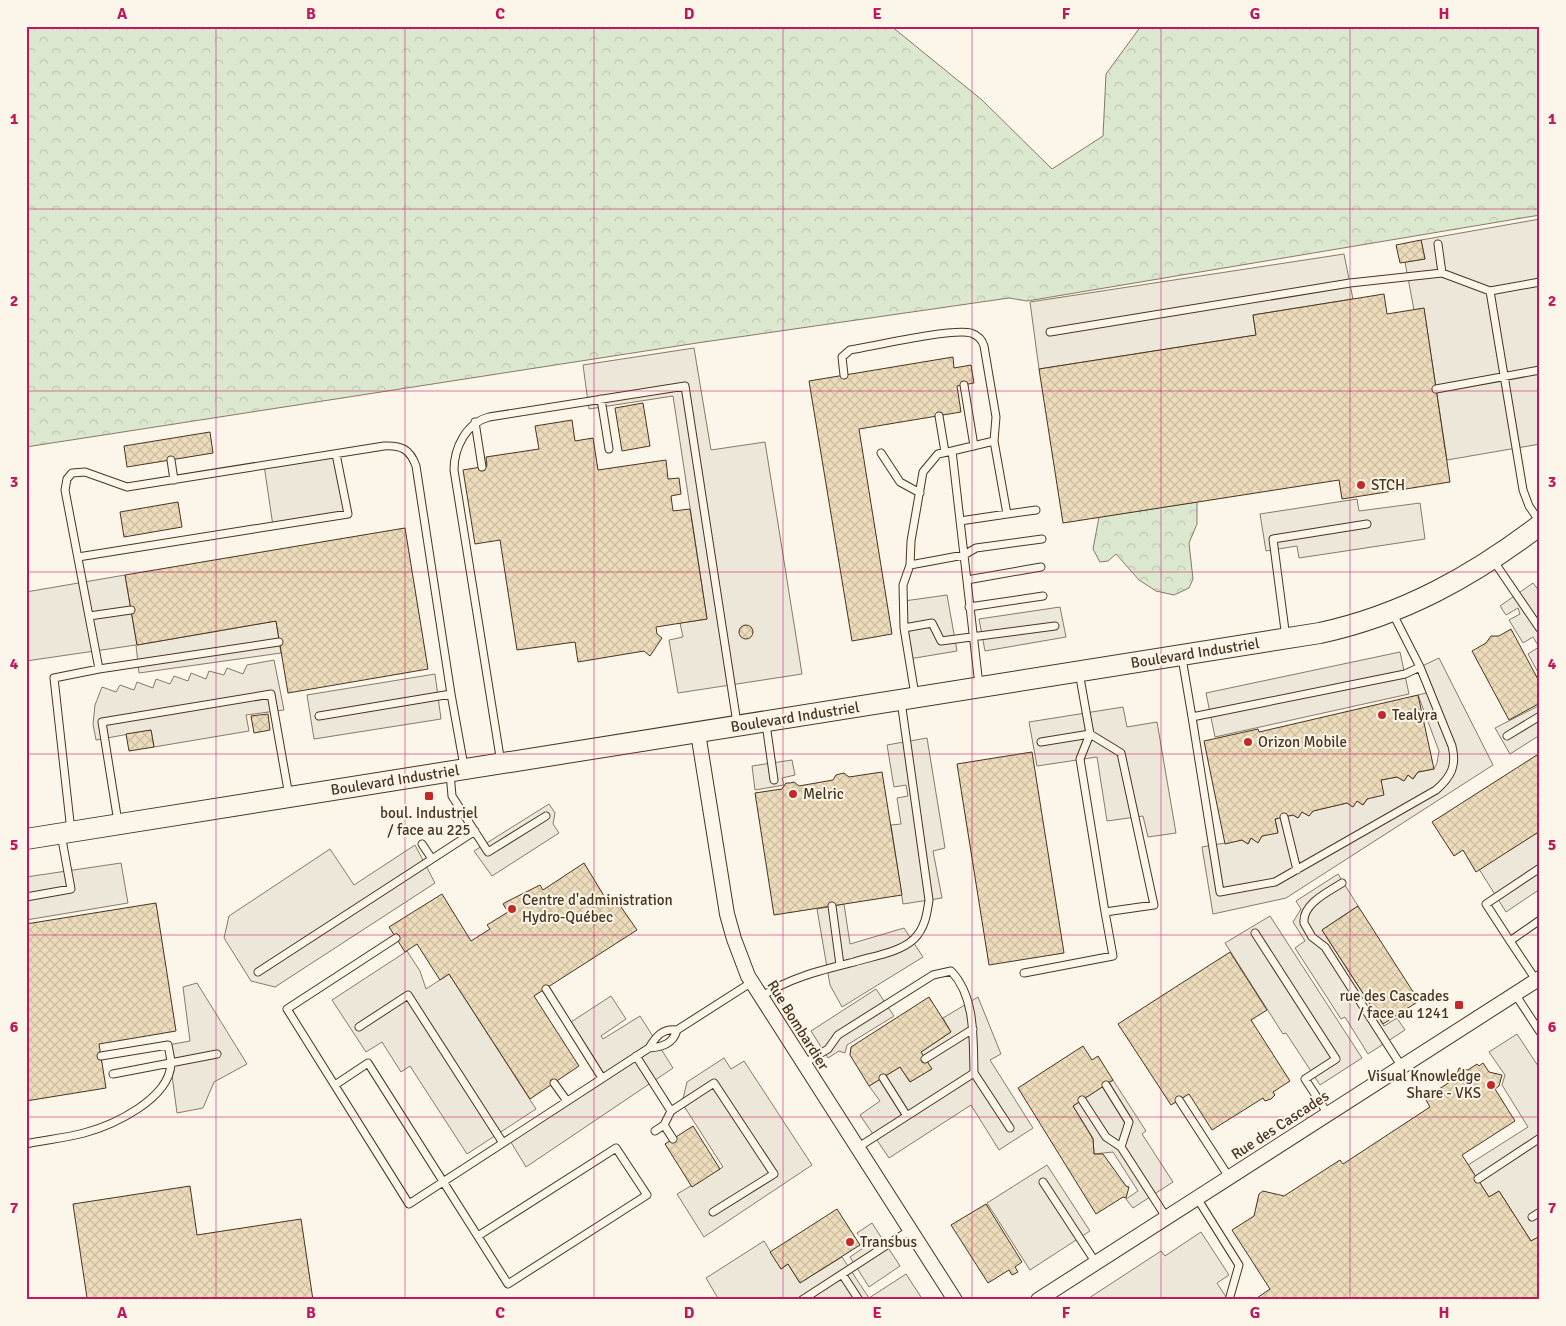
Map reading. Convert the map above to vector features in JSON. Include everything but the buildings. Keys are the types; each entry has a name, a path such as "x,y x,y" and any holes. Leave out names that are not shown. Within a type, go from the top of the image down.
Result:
{"street":[{"name":"Boulevard Industriel","path":"26,838 119,825 698,733 1339,629 1392,612 1438,591 1493,560 1540,524"},
{"name":"Rue Bombardier","path":"698,733 727,914 736,945 752,982 955,1300"},
{"name":"Rue des Cascades","path":"1038,1300 1538,979"}],"lane":[{"path":"1438,244 1442,273"},
{"path":"1050,332 1350,283 1442,273 1490,291 1540,282"},
{"path":"1490,291 1523,490 1529,506 1540,524"},
{"path":"844,376 842,357 850,350 945,334 970,333 977,336 984,346 996,417 994,441 1007,514"},
{"path":"1436,389 1540,370"},
{"path":"964,385 974,446"},
{"path":"501,763 454,470 456,452 475,422 489,417 600,399 685,386 738,726"},
{"path":"600,399 609,449"},
{"path":"939,416 949,451 960,521 979,688"},
{"path":"475,422 482,467"},
{"path":"760,997 783,984 840,965 893,951 912,940 922,927 927,916 929,900 909,699 903,585 910,565 911,541 926,467 938,454 994,441"},
{"path":"99,669 65,490 67,479 72,474 85,472 127,487 396,445 406,449 416,466 451,694 457,770 452,796 488,852 546,816"},
{"path":"881,453 900,482 920,493"},
{"path":"78,557 348,514 336,454"},
{"path":"171,460 174,480"},
{"path":"960,521 1036,510"},
{"path":"1286,639 1273,539 1367,524"},
{"path":"910,565 964,555 976,548 1042,540"},
{"path":"1493,560 1540,629"},
{"path":"966,580 1041,568"},
{"path":"970,606 1043,596"},
{"path":"89,616 131,610"},
{"path":"1181,655 1220,892 1268,885 1436,790 1450,775 1455,758 1452,746 1420,668 1392,612"},
{"path":"904,628 932,623 941,641 1055,626"},
{"path":"26,897 72,889 54,678 99,669 279,642"},
{"path":"1192,717 1405,674 1420,668"},
{"path":"1024,973 1113,956 1080,760 1090,734 1079,672"},
{"path":"119,825 102,722 271,694 289,797"},
{"path":"319,716 451,694"},
{"path":"1507,736 1540,716"},
{"path":"766,722 774,780"},
{"path":"1041,742 1090,734 1121,753 1154,905 1105,912"},
{"path":"1284,817 1297,870"},
{"path":"258,972 475,831"},
{"path":"422,844 432,859"},
{"path":"1538,979 1486,904 1540,868"},
{"path":"1342,883 1316,901 1307,910 1304,923 1312,937 1325,947 1402,1067"},
{"path":"832,906 840,965"},
{"path":"1510,940 1540,920"},
{"path":"1255,933 1336,1059 1305,1079 1328,1114"},
{"path":"396,938 287,1009 409,1204 636,1056 649,1048 668,1043 675,1038 678,1030 752,982"},
{"path":"803,1064 828,1049 838,1035 933,975 944,971 951,971 956,976 968,1003 973,1029 974,1073 1010,1128"},
{"path":"546,988 602,1078"},
{"path":"1515,994 1540,1032"},
{"path":"359,1027 408,995 504,1143"},
{"path":"649,1048 655,1037 668,1029 678,1030"},
{"path":"925,1059 973,1029"},
{"path":"26,1144 84,1133 132,1113 158,1092 167,1079 171,1064 168,1045 101,1056"},
{"path":"113,1074 217,1054"},
{"path":"636,1056 671,1110"},
{"path":"335,1085 368,1062 508,1284 647,1196 616,1148 478,1236"},
{"path":"857,1148 974,1073"},
{"path":"883,1078 907,1116"},
{"path":"554,1083 567,1102"},
{"path":"655,1130 664,1125 671,1110 714,1083 774,1174 713,1212"},
{"path":"1106,1085 1129,1122 1121,1147"},
{"path":"1082,1100 1106,1137 1121,1147 1166,1218"},
{"path":"1179,1100 1229,1178"},
{"path":"664,1125 673,1139"},
{"path":"1478,1179 1540,1138"},
{"path":"1043,1182 1096,1263"},
{"path":"1197,1198 1239,1265 1228,1300"},
{"path":"1532,1217 1540,1212"},
{"path":"802,1300 910,1230"},
{"path":"842,1274 859,1300"}],"green space":[{"path":"26,26 891,26 982,100 1052,169 1103,136 1106,74 1141,26 1540,26 1540,215 1027,301 1009,298 697,343 26,447"},
{"path":"1197,502 1197,524 1189,543 1193,579 1189,588 1174,595 1156,591 1139,580 1116,554 1108,561 1100,562 1093,549 1099,517"}],"shaded area":[{"path":"1540,219 1540,444 1447,460 1424,309 1414,310 1405,262 1425,259 1421,240"},
{"path":"1344,254 1353,299 1253,315 1256,335 1039,369 1030,302"},
{"path":"694,348 711,450 765,442 802,674 678,693 669,640 683,637 680,623 707,619 673,396 589,409 583,365"},
{"path":"336,454 348,514 273,526 264,465"},
{"path":"1357,499 1359,511 1420,503 1425,539 1299,558 1297,546 1266,551 1260,514"},
{"path":"125,575 137,645 276,621 281,653 139,673 136,645 26,661 26,592"},
{"path":"1533,583 1540,592 1540,676 1528,654 1539,647 1533,637 1523,643 1509,620 1520,614 1518,608 1506,615 1500,606"},
{"path":"947,595 957,651 909,659 904,601"},
{"path":"1060,607 1066,637 985,651 979,619"},
{"path":"1400,652 1409,694 1215,737 1206,693"},
{"path":"1439,658 1493,765 1286,898 1213,914 1202,847 1242,840 1248,844 1251,838 1258,842 1262,836 1278,832 1275,819 1293,815 1298,818 1302,812 1309,816 1313,811 1347,803 1353,807 1357,801 1363,805 1381,780 1397,777 1404,781 1408,775 1413,779 1418,772 1434,769 1439,751 1418,695 1430,692 1420,667"},
{"path":"274,660 284,710 246,715 249,731 154,747 151,730 96,740 93,724 95,705 102,687 116,692 120,685 134,690 137,682 153,688 156,679 170,684 174,676 188,681 191,673 206,679 209,671 224,675 227,668 243,674 247,665"},
{"path":"435,674 441,719 314,739 307,695"},
{"path":"1540,705 1540,735 1510,754 1495,728"},
{"path":"1123,707 1127,727 1157,722 1176,833 1148,837 1143,816 1107,821 1097,757 1037,766 1029,722"},
{"path":"927,738 945,848 933,851 942,898 903,904 891,825 901,824 897,798 908,796 906,785 894,787 887,745"},
{"path":"792,760 795,775 782,778 784,785 755,790 752,766"},
{"path":"549,804 555,813 553,824 559,833 492,876 474,851"},
{"path":"1540,831 1540,889 1506,912 1479,869"},
{"path":"415,845 435,883 275,987 251,981 224,938 229,916 330,849 354,885"},
{"path":"121,863 128,903 26,920 26,877"},
{"path":"1338,874 1358,906 1322,930 1384,1026 1397,1018 1405,1030 1368,1054 1345,1017 1341,1019 1295,948 1305,941 1293,922 1301,909 1296,901"},
{"path":"844,904 850,944 904,928 923,957 842,1007 830,985 817,909"},
{"path":"1270,916 1362,1058 1320,1085 1286,1033 1283,1034 1225,943"},
{"path":"407,951 420,971 426,989 449,974 536,1109 467,1154 410,1066 401,1072 382,1042 366,1052 332,1000"},
{"path":"197,983 247,1064 214,1082 203,1108 177,1113 168,1045 190,1041 183,987"},
{"path":"876,989 894,1016 847,1045 845,1053 839,1051 828,1058 811,1031"},
{"path":"611,996 626,1019 601,1036 603,1039 640,1016 673,1068 526,1167 509,1139 602,1078 568,1024"},
{"path":"978,997 1001,1054 990,1060 1033,1128 999,1150 971,1105 889,1158 860,1115 880,1101 869,1086 900,1067 910,1082 931,1069 921,1052 951,1032 943,1018"},
{"path":"1517,1034 1540,1069 1540,1236 1531,1241 1499,1191 1489,1197 1468,1165 1528,1127 1502,1085 1505,1075 1489,1052"},
{"path":"724,1058 731,1069 744,1061 812,1165 704,1237 677,1194 723,1167 682,1103 687,1082"},
{"path":"1113,1080 1146,1131 1142,1134 1173,1182 1133,1208 1126,1199 1138,1191 1113,1152 1094,1154 1093,1138 1073,1106"},
{"path":"1047,1165 1090,1231 1030,1270 987,1203"},
{"path":"872,1223 900,1266 869,1287 850,1257 866,1246 857,1233"},
{"path":"1201,1232 1229,1275 1217,1283 1228,1300 1086,1300 1161,1251 1165,1256"},
{"path":"764,1241 781,1269 788,1264 800,1283 842,1257 869,1298 906,1274 923,1300 719,1300 706,1278"}],"place":[{"name":"STCH","path":"1361,485"},
{"name":"Tealyra","path":"1382,715"},
{"name":"Orizon Mobile","path":"1248,742"},
{"name":"Melric","path":"793,794"},
{"name":"boul. Industriel / face au 225","path":"429,796"},
{"name":"Centre d'administration Hydro-Québec","path":"512,909"},
{"name":"rue des Cascades / face au 1241","path":"1459,1005"},
{"name":"Visual Knowledge Share - VKS","path":"1491,1085"},
{"name":"Transbus","path":"850,1242"}]}
